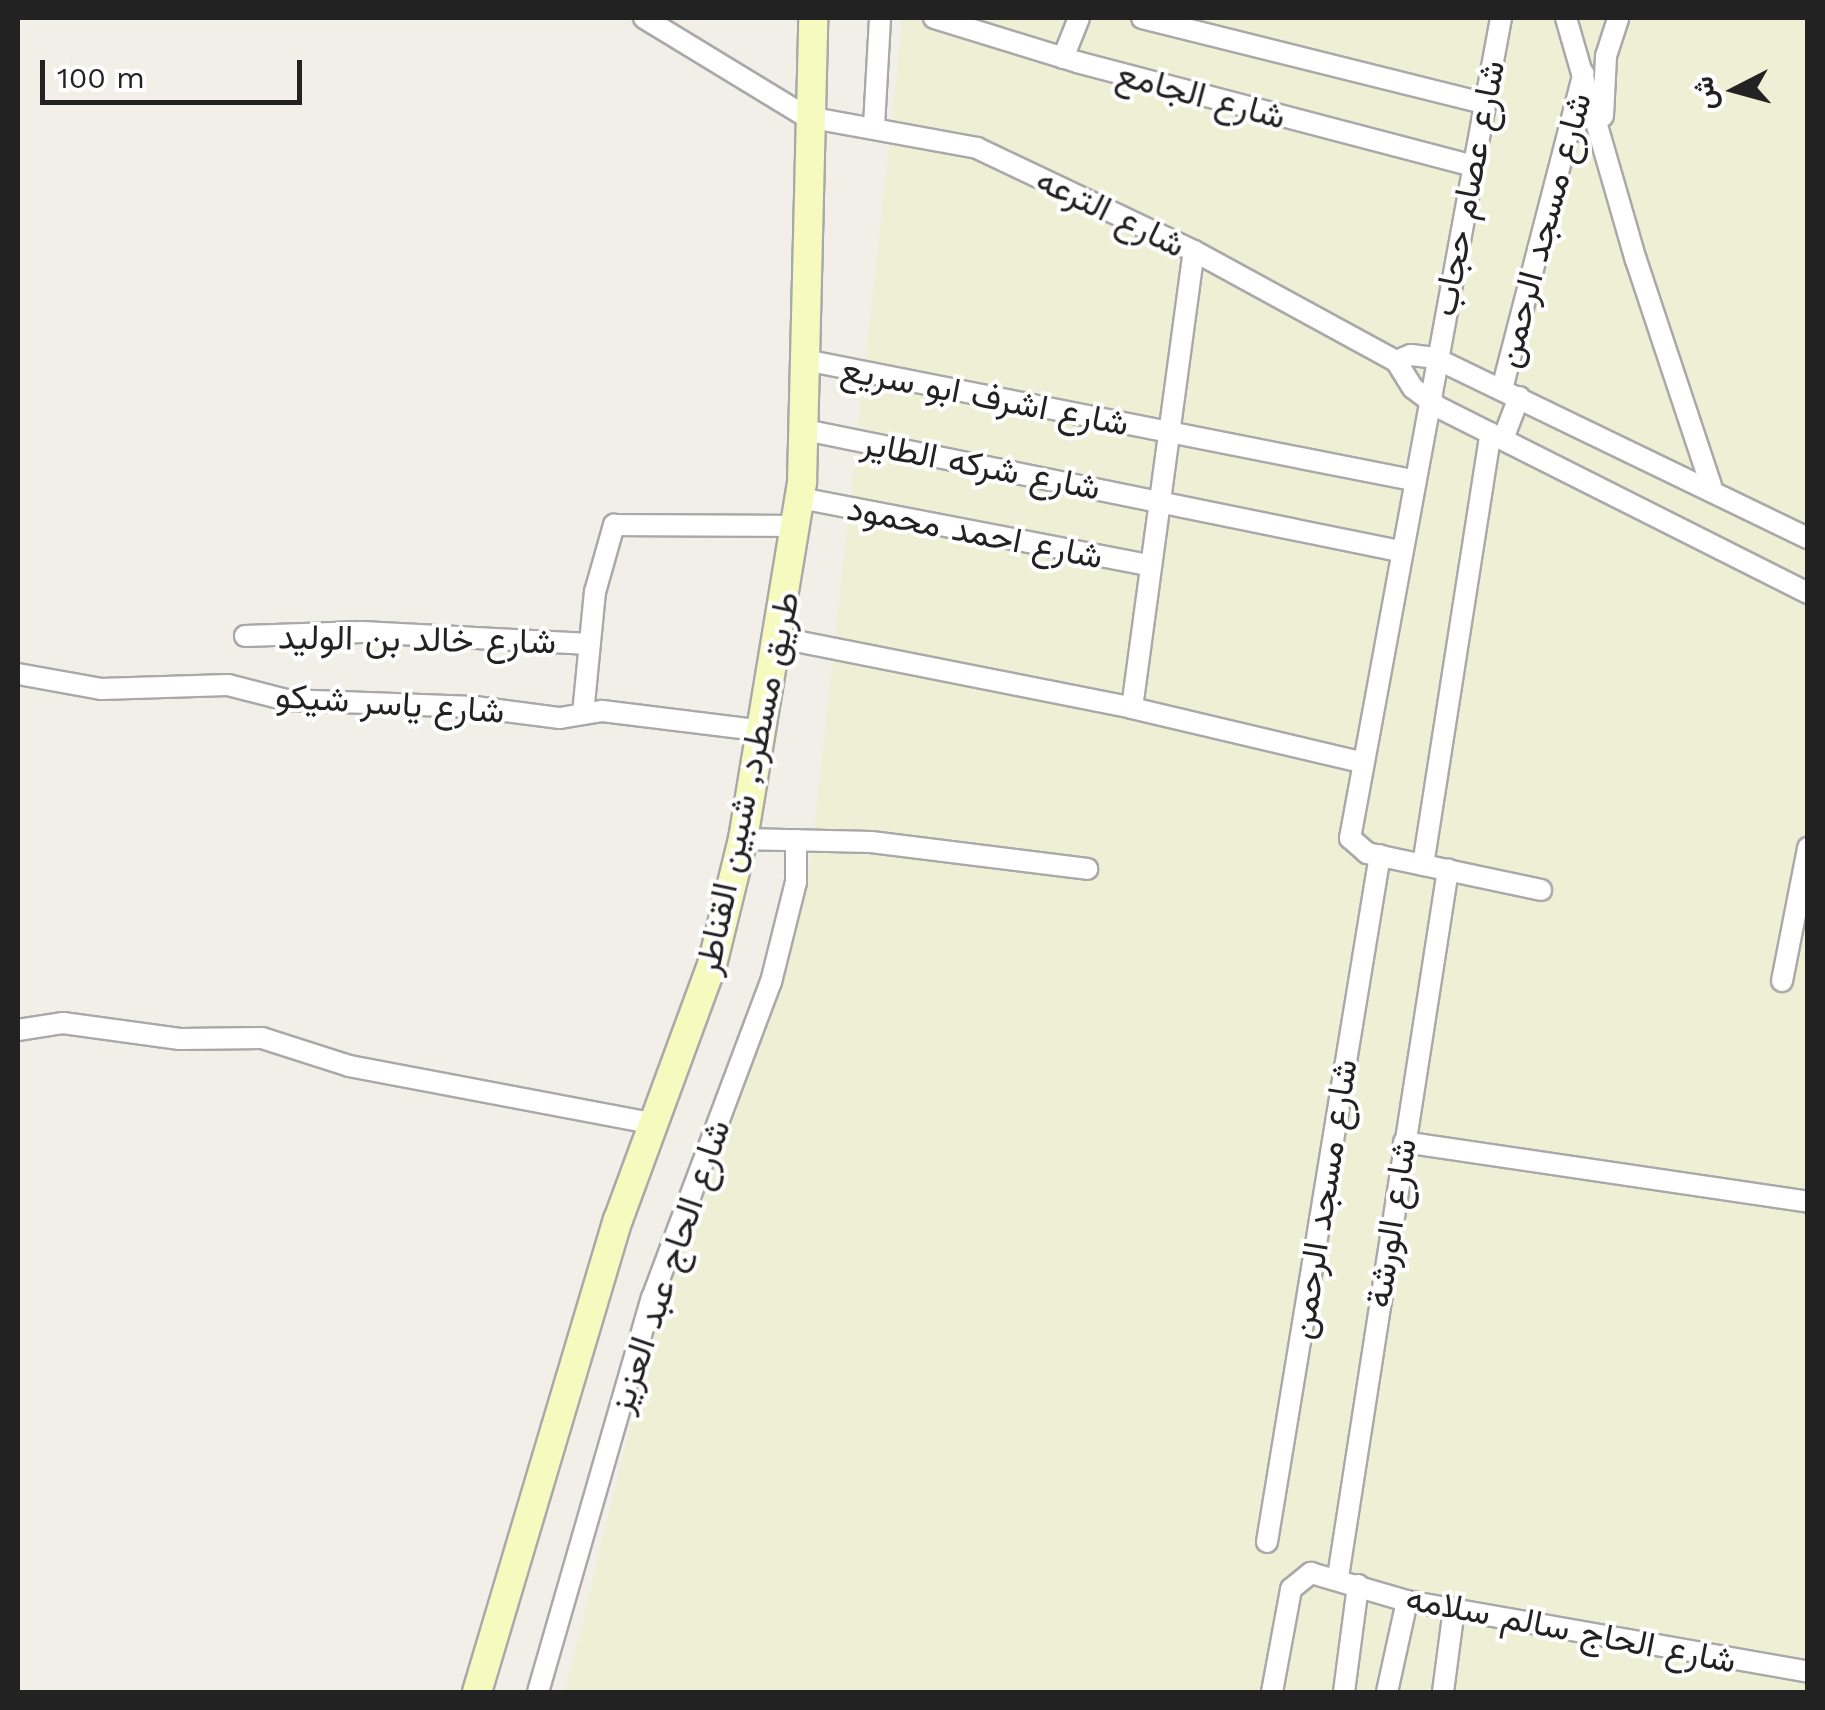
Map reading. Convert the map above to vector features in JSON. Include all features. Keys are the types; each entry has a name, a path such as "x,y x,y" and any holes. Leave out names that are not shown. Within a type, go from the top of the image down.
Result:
{"main road":[{"name":"طريق مسطرد, شبين القناطر","path":"477,1692 651,1123 712,965 749,839 798,512 816,119 813,18"}],"street":[{"path":"644,18 816,119"},
{"path":"866,126 880,18"},
{"name":"شارع الجامع","path":"934,18 1063,58 1469,165"},
{"path":"1063,58 1079,18"},
{"path":"1142,18 1484,103"},
{"name":"شارع عصام حجاب","path":"1380,855 1354,848 1350,838 1426,397 1500,18"},
{"path":"1566,18 1636,260 1711,486"},
{"path":"1602,133 1606,56 1618,18"},
{"name":"شارع مسجد الرحمن","path":"1423,864 1497,436 1511,393 1584,71"},
{"name":"شارع الترعه","path":"816,119 977,148 1194,251 1396,362 1426,397 1808,592"},
{"path":"1132,708 1166,431 1194,251"},
{"path":"1396,362 1412,355 1435,358 1711,486 1808,538"},
{"name":"شارع اشرف ابو سريع","path":"805,360 1412,480"},
{"name":"شارع شركه الطاير","path":"804,430 1398,551"},
{"name":"شارع احمد محمود","path":"590,644 595,592 614,525 798,512 1149,565"},
{"name":"شارع خالد بن الوليد","path":"245,636 396,632 590,644"},
{"path":"780,638 1132,708 1361,762"},
{"path":"582,714 590,644"},
{"name":"شارع ياسر شيكو","path":"18,674 101,689 228,685 287,700 582,714 602,711 764,731"},
{"path":"749,839 871,842 1088,870"},
{"name":"شارع الحاج عبد العزيز","path":"538,1692 652,1298 771,982 796,882 790,840"},
{"path":"1782,981 1808,848"},
{"path":"1380,855 1541,890"},
{"name":"شارع مسجد الرحمن","path":"1267,1542 1380,855"},
{"name":"شارع الورشة","path":"1344,1692 1348,1581 1404,1142 1448,870"},
{"path":"18,1030 63,1023 180,1040 262,1038 349,1066 651,1123"},
{"path":"1404,1142 1808,1202"},
{"path":"1272,1692 1291,1589 1310,1574 1348,1581"},
{"name":"شارع الحاج سالم سلامه","path":"1348,1581 1407,1600 1808,1672"},
{"path":"1387,1692 1407,1600"},
{"path":"1443,1692 1454,1609"}],"green space":[{"path":"903,18 1807,18 1807,1692 565,1692 660,1305 810,867"}]}
